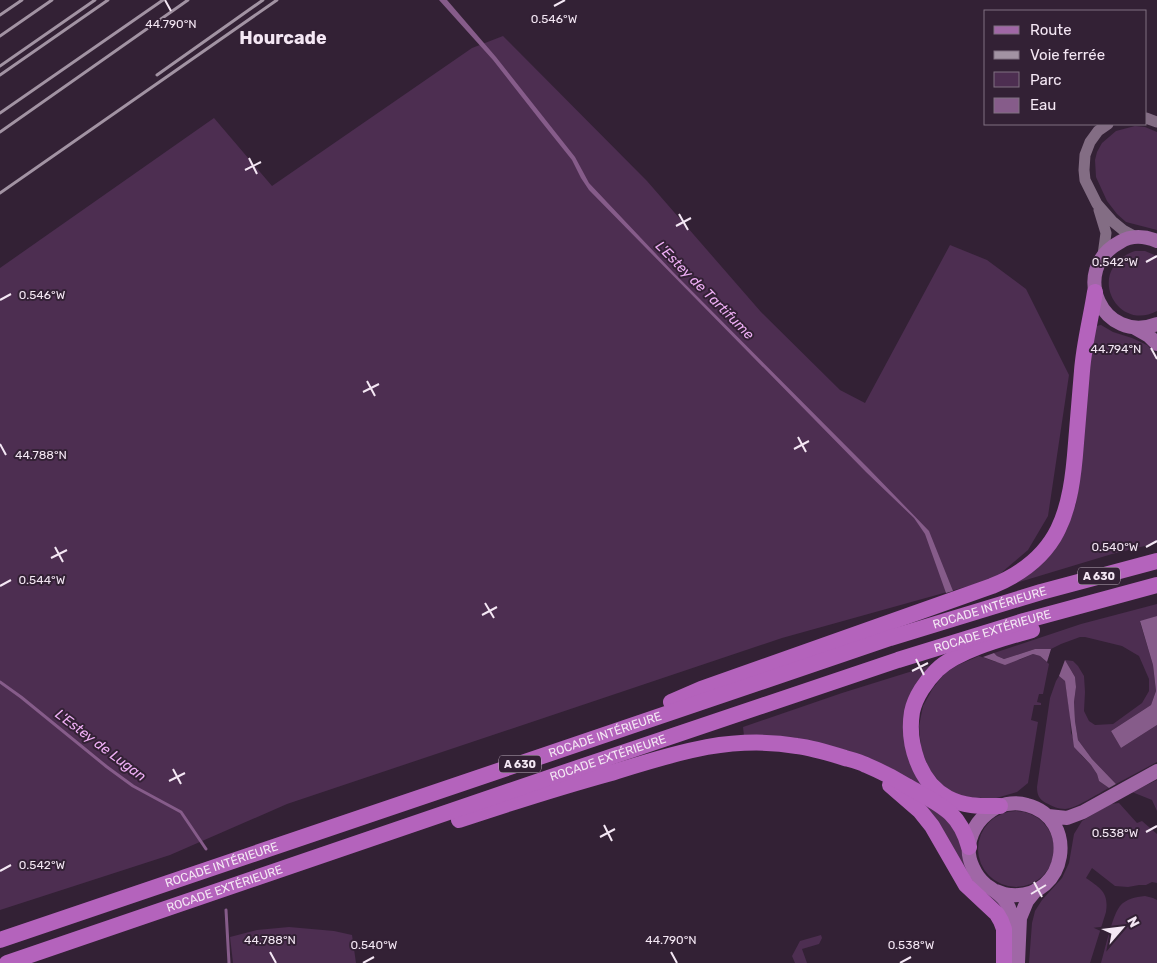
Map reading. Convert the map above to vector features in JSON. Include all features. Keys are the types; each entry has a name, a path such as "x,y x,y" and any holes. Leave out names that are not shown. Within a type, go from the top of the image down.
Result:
{"highway":[{"path":"541,756 701,689 992,586 1021,572 1035,561 1059,530 1068,506 1074,469 1083,360 1095,292"},
{"path":"1041,592 1142,553 1157,550"},
{"name":"ROCADE INTÉRIEURE","path":"0,940 890,638 1041,592 1157,561"},
{"name":"ROCADE EXTÉRIEURE","path":"7,963 898,660 1024,621 1157,585"},
{"path":"1000,806 972,806 959,803 936,790 923,774 916,756 911,734 912,712 919,694 928,680 938,669 966,652 1027,632 1157,596"},
{"path":"360,842 410,836 667,756 707,747 769,743 796,745 822,751 865,764 898,781 953,814 966,834 969,847"},
{"path":"845,758 892,787 920,811 932,826 966,884 997,914 1001,921 1004,939 1004,963"}],"main road":[{"path":"1157,241 1150,238 1136,237 1112,246 1103,255 1094,274 1095,292 1100,305 1109,316 1121,324 1135,328 1157,344"},
{"path":"1135,328 1149,327 1157,324"},
{"path":"1048,816 1067,818 1083,812 1157,771"},
{"path":"996,891 1010,895 1023,895 1036,890 1048,882 1056,870 1061,856 1061,842 1056,828 1048,816 1029,805 1010,803 988,812 978,821 972,833 969,847 970,860 976,873 985,884 1006,901 1012,916 1010,963"},
{"path":"1018,963 1020,918 1027,901 1036,890"}],"street":[{"path":"1103,255 1106,233 1097,204 1085,180 1084,170 1085,155 1090,142 1098,131 1107,125"},
{"path":"1097,204 1116,226 1136,237"}],"green space":[{"path":"503,36 647,181 761,312 840,390 865,403 950,245 987,260 1026,289 1069,375 1048,516 1028,550 994,579 782,638 287,804 170,855 0,910 0,268 214,118 272,186 472,48"},
{"path":"1135,126 1145,127 1157,132 1157,230 1126,222 1107,201 1096,177 1095,160 1102,143 1116,131"},
{"path":"1135,251 1145,251 1157,256 1157,311 1142,315 1129,313 1119,306 1112,296 1109,284 1111,271 1120,260"},
{"path":"1101,325 1113,332 1147,345 1157,355 1157,543 1112,554 1006,586 1065,534 1076,504 1087,379 1096,326"},
{"path":"1157,604 1157,616 1140,622 1153,665 1156,691 1151,705 1111,731 1121,748 1157,725 1157,762 1116,784 1092,759 1078,740 1074,702 1075,677 1065,660 1073,661 1084,676 1084,711 1089,721 1095,725 1113,724 1142,703 1149,691 1149,679 1139,656 1122,646 1085,637 1080,637 1051,649 1035,649 1004,659 994,653 1081,624"},
{"path":"1033,654 1040,656 1049,664 1043,694 1039,694 1037,702 1041,703 1041,705 1034,705 1031,720 1038,722 1028,783 1017,792 993,799 960,796 944,787 929,769 921,748 919,726 923,706 933,688 945,673 979,656 996,662 1019,660"},
{"path":"935,664 911,702 928,788 846,750 794,737 744,736 743,727"},
{"path":"1059,676 1065,681 1071,733 1081,755 1091,765 1099,781 1109,788 1081,804 1065,809 1055,807 1044,801 1039,796 1037,790 1050,698"},
{"path":"1157,780 1157,811 1152,800 1132,792"},
{"path":"1119,803 1137,823 1142,821 1157,834 1157,883 1152,882 1146,885 1128,887 1115,886 1092,868 1086,878 1102,891 1107,905 1090,963 1029,963 1032,923 1035,911 1042,900 1062,878 1069,863 1074,834 1082,821 1110,804"},
{"path":"927,806 950,816 991,896 1005,907 999,909 977,889 925,808"},
{"path":"1016,811 1031,814 1043,822 1051,834 1054,849 1051,864 1043,876 1031,884 1016,887 1001,884 989,876 981,864 978,849 981,834 989,822 1001,814"},
{"path":"1145,896 1157,900 1157,963 1101,963 1112,925 1120,906 1131,899"},
{"path":"289,927 334,931 352,935 356,963 233,963 230,937 257,930"},
{"path":"821,935 822,938 819,944 802,949 807,963 795,963 792,956 800,941"}],"water":[{"path":"439,0 447,0 496,57 575,157 589,183 673,272 929,531 953,591 946,593 925,534 914,518 866,472 589,190 572,160 493,60"},
{"path":"1157,616 1157,725 1121,748 1111,731 1151,705 1156,691 1153,665 1140,621"},
{"path":"1035,649 1051,649 1047,662 1040,656 1033,654 1005,665 983,657 994,653 1004,659"},
{"path":"1065,660 1075,677 1074,702 1078,740 1092,759 1116,784 1109,788 1099,781 1091,765 1074,747 1065,681 1059,676"}],"waterway":[{"name":"L'Estey de Lugan","path":"0,682 133,786 181,812 206,849"},
{"name":"L'Estey de Lugan","path":"226,910 229,963"}],"railway":[{"path":"0,15 22,0"},
{"path":"0,36 52,0"},
{"path":"0,66 95,0"},
{"path":"0,75 108,0"},
{"path":"0,113 163,0"},
{"path":"0,132 188,0"},
{"path":"157,75 263,0"},
{"path":"0,193 277,0"}],"district":[{"name":"Hourcade","path":"283,38"}],"water label":[{"name":"L'Estey de Tartifume","path":"705,290"}]}
